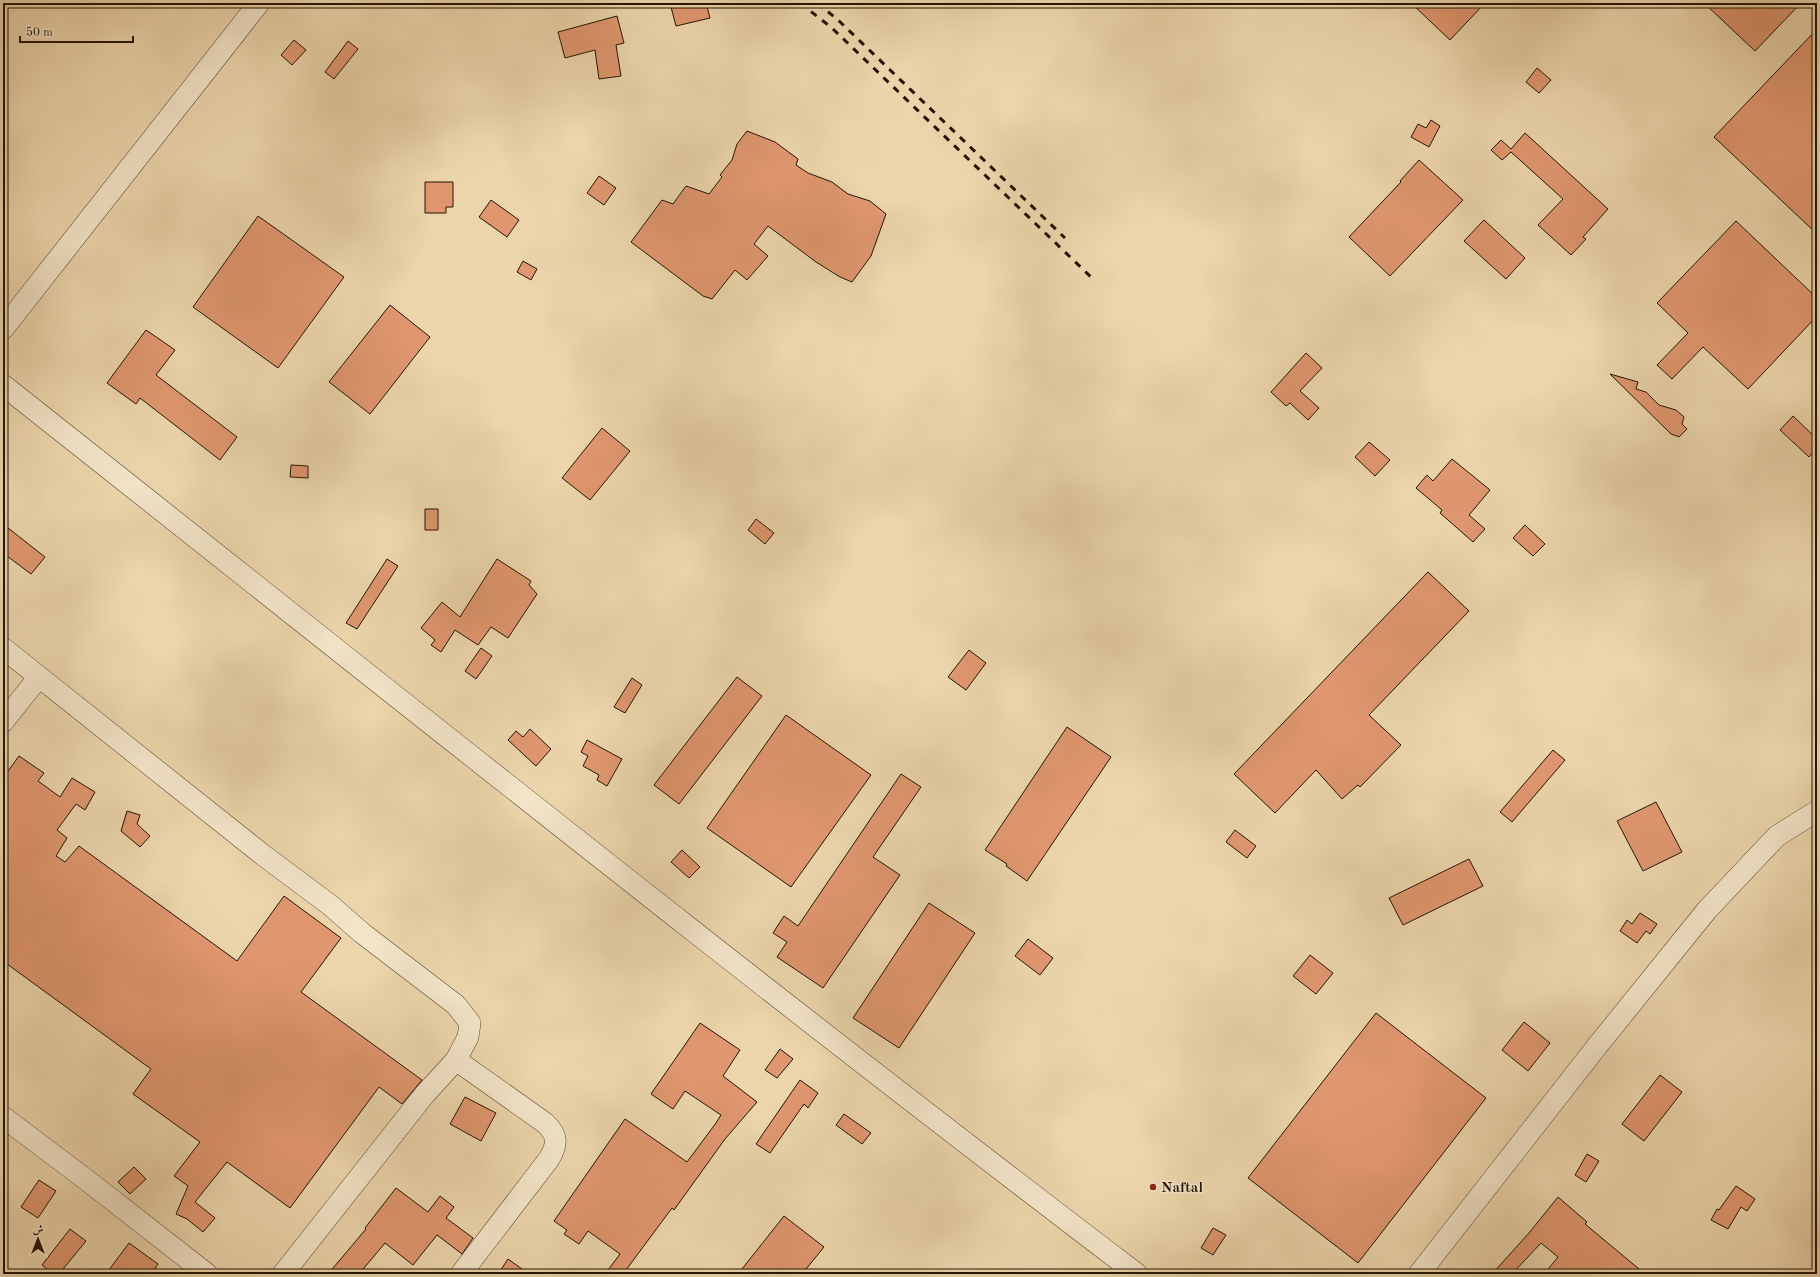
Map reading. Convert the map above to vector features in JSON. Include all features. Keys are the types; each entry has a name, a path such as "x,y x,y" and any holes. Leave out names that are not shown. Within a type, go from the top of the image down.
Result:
{"street":[{"path":"3,329 259,3"},
{"path":"3,385 982,1156 1137,1274"},
{"path":"3,648 263,855 330,905 362,933 456,1005 470,1023 468,1037 456,1060 425,1094 283,1274"},
{"path":"3,722 39,677"},
{"path":"1419,1274 1598,1045 1707,910 1777,836 1817,811"},
{"path":"456,1060 545,1123 552,1129 556,1138 554,1151 549,1159 461,1274"},
{"path":"3,1117 207,1274"}],"building":[{"path":"689,3 706,3 710,18 676,26 671,7"},
{"path":"1411,3 1485,3 1450,40"},
{"path":"1704,3 1801,3 1755,51"},
{"path":"617,16 624,43 616,45 621,76 599,79 595,50 565,58 558,32"},
{"path":"1817,29 1817,234 1714,137"},
{"path":"294,40 306,50 292,65 281,55"},
{"path":"348,41 358,49 334,79 325,72"},
{"path":"1537,68 1551,80 1539,93 1526,82"},
{"path":"1431,120 1440,126 1429,147 1411,137 1418,124 1426,128"},
{"path":"747,131 775,142 798,159 796,165 808,173 832,182 848,194 870,201 886,214 871,256 852,282 840,277 816,262 768,226 754,244 768,256 747,280 735,270 712,299 703,296 631,242 662,200 673,204 686,186 709,194 722,177 720,175 732,160 737,144"},
{"path":"1525,133 1608,209 1583,237 1586,239 1571,255 1538,225 1563,199 1511,152 1502,160 1491,150 1501,140 1511,149"},
{"path":"1419,160 1463,200 1390,276 1349,237 1401,182 1400,181"},
{"path":"599,176 616,188 604,205 587,193"},
{"path":"425,182 453,182 453,207 446,207 446,213 425,213"},
{"path":"491,200 519,220 507,237 479,217"},
{"path":"258,216 344,277 278,368 193,307"},
{"path":"1484,220 1525,258 1506,279 1464,241"},
{"path":"1736,221 1817,298 1817,316 1748,389 1703,347 1672,379 1657,365 1688,333 1657,303"},
{"path":"523,261 537,269 531,280 517,272"},
{"path":"390,305 430,337 370,414 329,382"},
{"path":"146,330 175,350 156,375 237,437 220,460 140,398 136,404 107,383"},
{"path":"1306,353 1322,368 1300,391 1319,408 1308,420 1290,403 1286,406 1271,392"},
{"path":"1610,374 1638,382 1636,389 1646,392 1659,405 1676,410 1684,417 1682,424 1687,429 1679,437 1671,434"},
{"path":"1793,416 1817,439 1817,448 1809,457 1780,430"},
{"path":"602,428 630,451 590,500 562,478"},
{"path":"1369,442 1390,460 1375,476 1355,457"},
{"path":"1452,459 1490,490 1469,515 1485,529 1473,542 1440,513 1442,510 1416,488 1427,475 1433,481"},
{"path":"291,465 308,466 308,478 290,477"},
{"path":"425,509 438,509 438,530 425,530"},
{"path":"756,519 774,533 765,544 748,530"},
{"path":"3,524 45,557 31,574 3,553"},
{"path":"1525,525 1545,544 1533,556 1513,538"},
{"path":"387,559 398,566 357,629 346,623"},
{"path":"497,559 531,581 529,585 537,594 508,638 491,627 478,645 455,630 441,652 431,645 435,640 421,628 442,602 460,617"},
{"path":"1428,572 1469,611 1369,715 1401,745 1360,787 1358,785 1342,799 1316,770 1275,813 1234,774"},
{"path":"481,648 492,656 476,679 465,671"},
{"path":"969,650 986,663 966,690 948,677"},
{"path":"737,677 762,696 679,804 654,785"},
{"path":"632,678 642,685 625,713 614,707"},
{"path":"786,715 871,775 791,887 707,828"},
{"path":"1067,727 1111,757 1027,881 1006,866 1007,864 985,850"},
{"path":"530,729 551,749 536,766 508,740 516,731 523,737"},
{"path":"587,740 622,759 607,786 597,780 599,775 583,766 588,756 581,752"},
{"path":"1553,750 1565,760 1512,822 1500,812"},
{"path":"19,756 44,773 38,781 60,797 72,778 95,792 85,810 76,804 57,830 67,838 56,856 65,862 79,846 237,961 284,896 341,938 301,992 422,1080 402,1104 379,1087 290,1208 227,1162 195,1202 215,1218 203,1232 187,1219 176,1214 188,1186 174,1176 200,1142 133,1094 151,1069 3,961 3,778"},
{"path":"901,774 921,787 873,857 900,875 823,988 777,957 787,942 773,933 784,916 798,926"},
{"path":"1656,802 1682,852 1643,871 1617,821"},
{"path":"127,811 140,815 137,824 150,836 140,847 121,831"},
{"path":"1235,830 1256,846 1247,858 1226,842"},
{"path":"682,850 700,867 689,878 671,862"},
{"path":"1469,859 1483,886 1403,925 1389,898"},
{"path":"929,903 975,933 899,1048 853,1018"},
{"path":"1640,913 1657,924 1650,934 1646,931 1637,943 1620,931 1627,920 1632,924"},
{"path":"1028,939 1053,958 1040,975 1015,956"},
{"path":"1310,955 1333,973 1316,994 1293,976"},
{"path":"1376,1013 1486,1098 1358,1263 1248,1178"},
{"path":"1524,1022 1550,1043 1528,1071 1502,1050"},
{"path":"700,1023 740,1050 723,1076 757,1102 725,1139 674,1210 672,1208 623,1274 605,1274 620,1254 588,1231 579,1244 564,1234 567,1230 554,1221 625,1119 687,1162 716,1123 721,1115 685,1091 673,1109 651,1094"},
{"path":"780,1049 793,1059 777,1078 765,1070"},
{"path":"1660,1075 1682,1092 1644,1141 1622,1124"},
{"path":"800,1080 818,1093 808,1108 804,1104 770,1153 756,1144"},
{"path":"465,1097 496,1113 481,1141 450,1124"},
{"path":"844,1114 871,1133 862,1144 836,1125"},
{"path":"1587,1154 1599,1161 1586,1182 1575,1175"},
{"path":"134,1167 146,1179 130,1194 118,1182"},
{"path":"39,1180 56,1191 38,1218 21,1207"},
{"path":"1736,1186 1755,1199 1747,1211 1741,1207 1728,1229 1711,1220 1717,1209 1719,1210"},
{"path":"396,1188 428,1212 440,1196 454,1207 446,1218 473,1238 462,1254 437,1235 413,1265 385,1243 359,1274 328,1274 366,1229 365,1228"},
{"path":"1558,1197 1587,1222 1585,1224 1645,1274 1544,1274 1558,1257 1541,1243 1512,1274 1492,1274 1529,1233"},
{"path":"784,1216 824,1247 802,1274 738,1274"},
{"path":"1213,1228 1226,1235 1213,1255 1201,1248"},
{"path":"70,1229 86,1241 59,1274 53,1274 42,1265"},
{"path":"129,1243 158,1264 151,1274 106,1274"},
{"path":"508,1259 529,1274 498,1274"}],"railway":[{"path":"800,3 832,28 1092,278"},
{"path":"817,3 837,19 1065,238"}],"place":[{"name":"Naftal","path":"1153,1187"}]}
